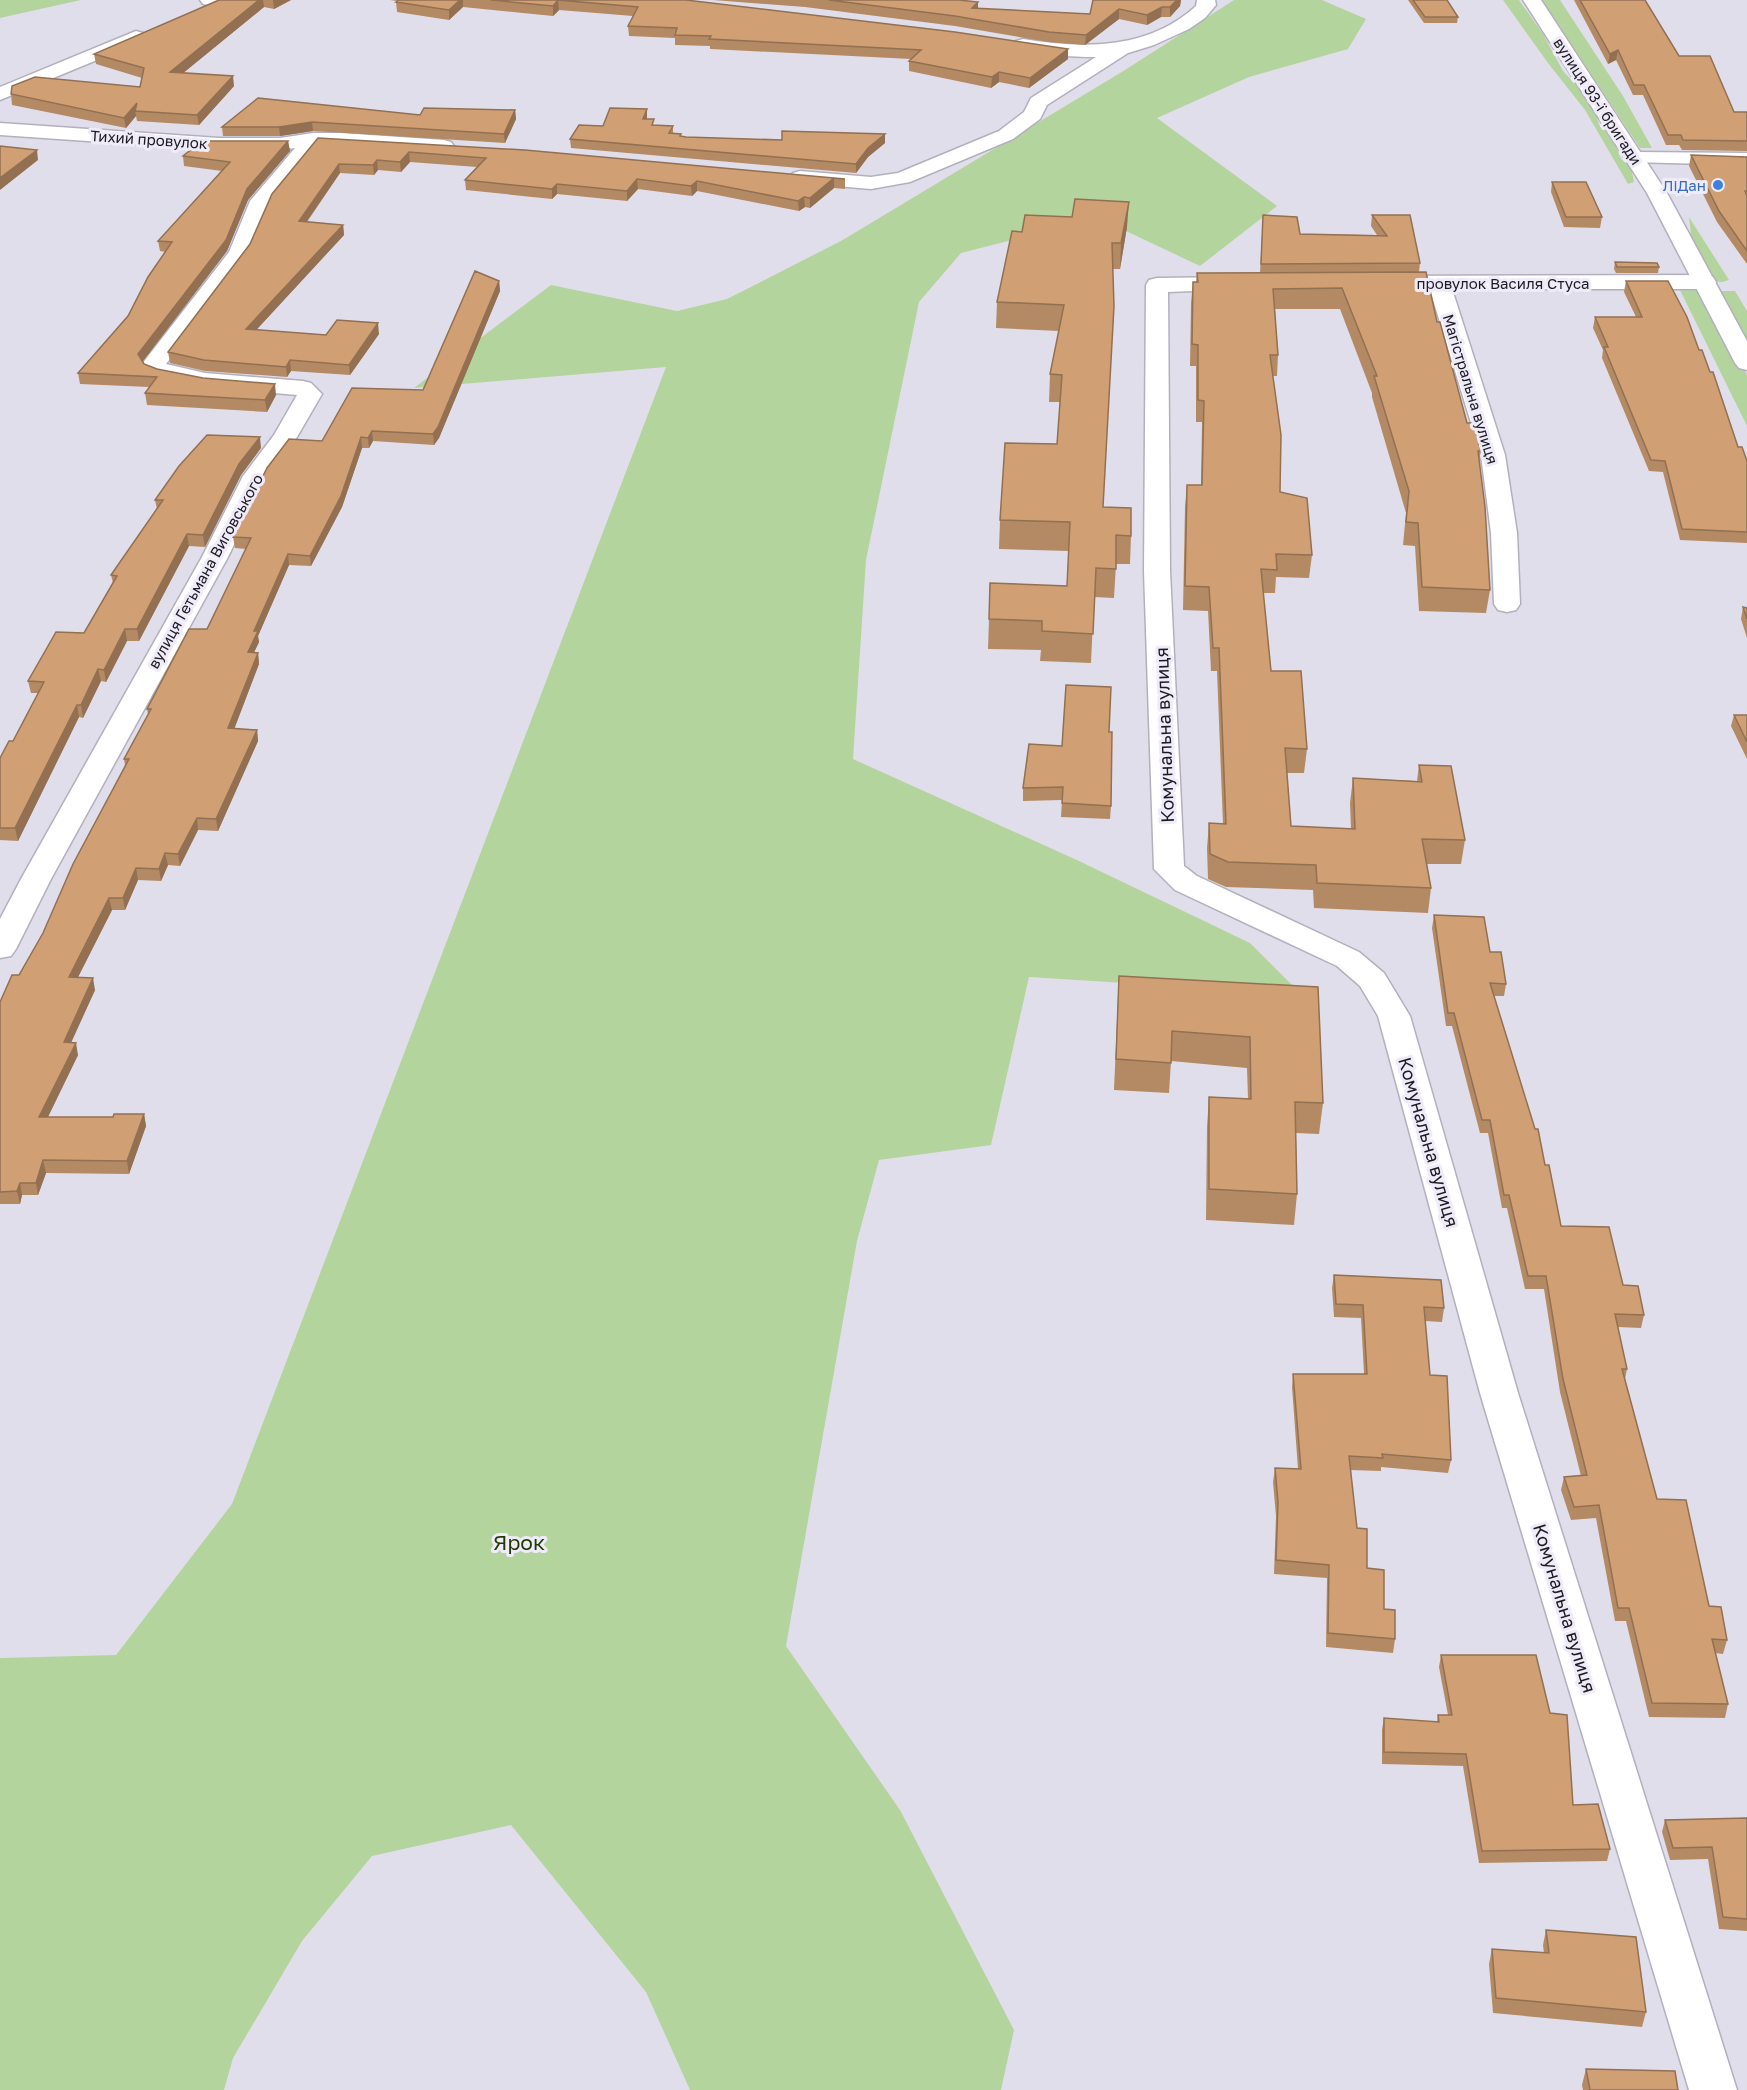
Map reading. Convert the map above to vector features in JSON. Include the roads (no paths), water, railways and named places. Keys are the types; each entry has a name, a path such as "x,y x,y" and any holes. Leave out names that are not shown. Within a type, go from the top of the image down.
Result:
{"street":[{"path":"1001,42 1084,53 1120,50 1158,38 1190,21 1207,5 1206,0"},
{"name":"вулиця 93-ї бригади","path":"1532,0 1636,158 1747,363"},
{"path":"0,94 148,32"},
{"path":"783,175 871,183 915,174 1006,135 1033,115 1038,102 1120,50"},
{"name":"Тихий провулок","path":"0,129 219,144 280,144 313,139 463,147"},
{"name":"вулиця Гетьмана Виговського","path":"0,949 36,879 93,780 215,556 255,476 285,437 310,394 303,388 171,374 155,368 154,364 239,253 261,201 313,139"},
{"path":"1636,158 1747,159"},
{"name":"провулок Василя Стуса","path":"1357,283 1705,282"},
{"name":"Магістральна вулиця","path":"1439,283 1493,455 1504,533 1506,604"},
{"name":"Комунальна вулиця","path":"1263,284 1157,285 1158,571 1167,766 1169,869 1186,883 1348,959 1373,980 1394,1016 1499,1393 1713,2090"}],"place":[{"name":"ЛіДан","path":"1718,185"}],"park label":[{"name":"Ярок","path":"519,1542"}]}
